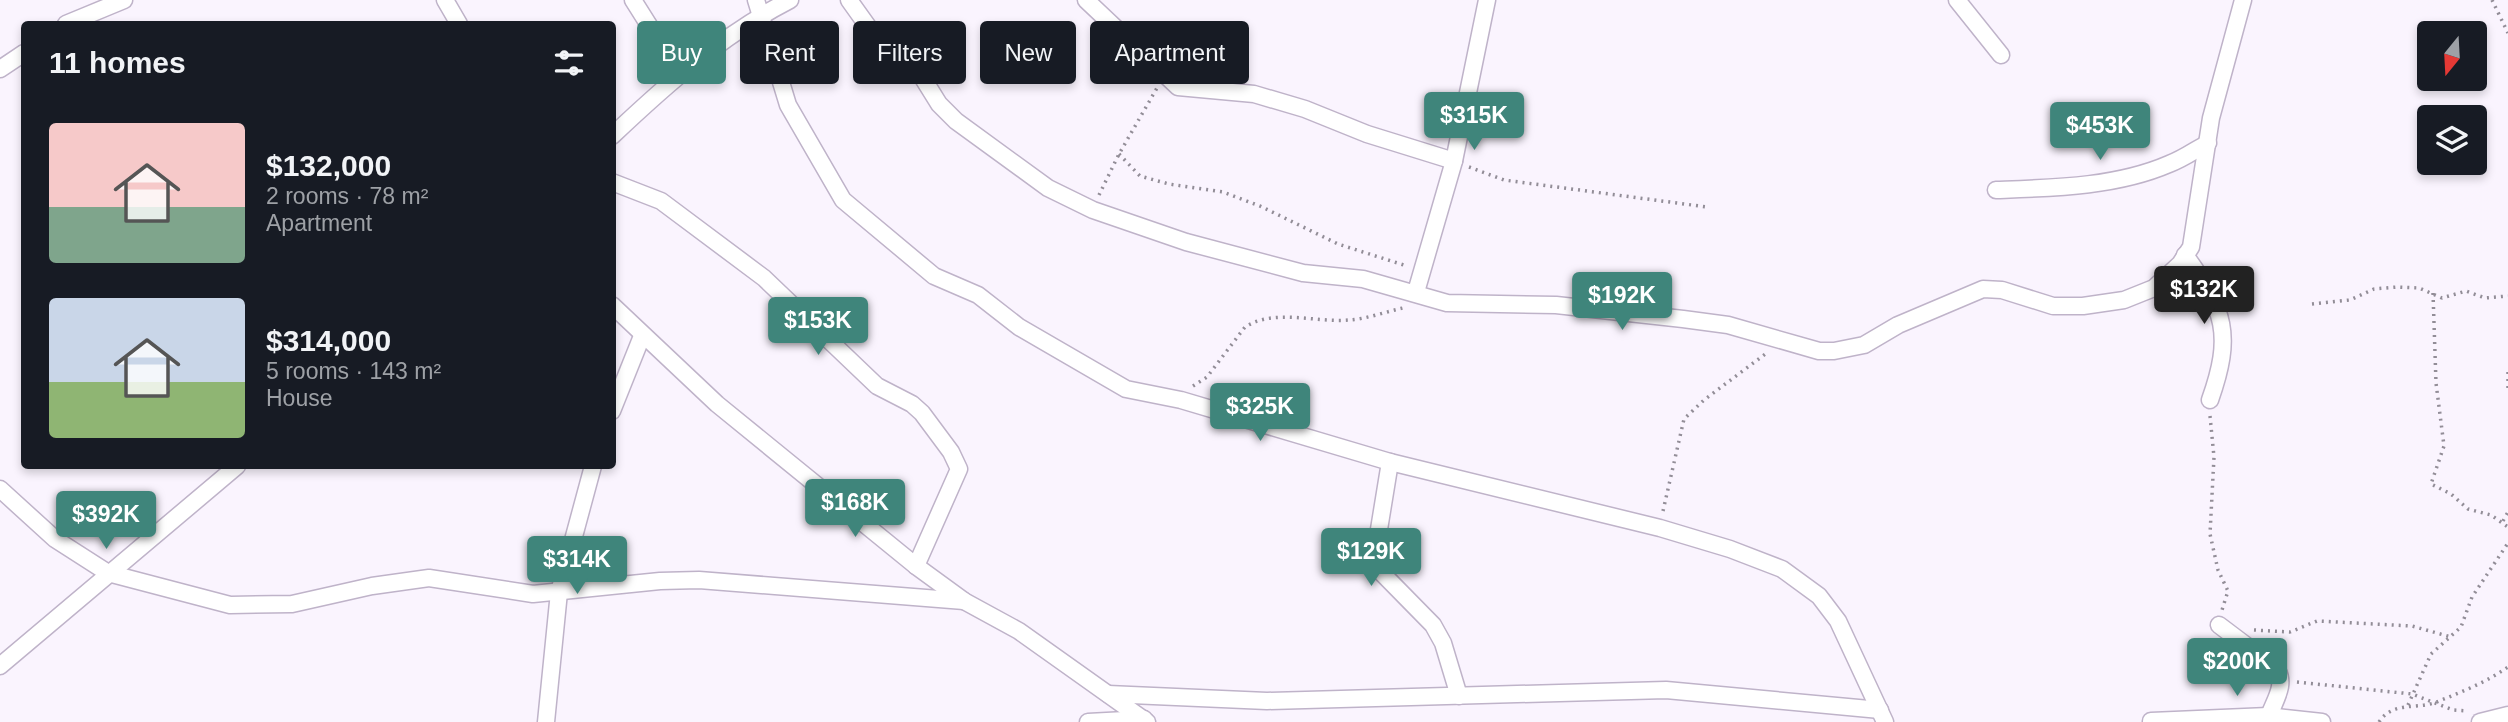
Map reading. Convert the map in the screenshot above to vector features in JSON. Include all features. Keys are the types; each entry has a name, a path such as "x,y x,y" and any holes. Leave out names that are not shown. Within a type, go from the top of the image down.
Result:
{"street":[{"path":"73,21 124,0"},
{"path":"445,0 458,21"},
{"path":"633,0 646,21"},
{"path":"726,34 758,8 790,0"},
{"path":"849,0 874,35 915,67 939,104 956,121 1048,188 1093,210 1186,242 1303,272 1363,279 1447,303 1556,305 1728,325 1819,351 1864,345 1898,325 1983,289 2002,289 2053,306 2083,306 2124,300 2154,288 2191,247 2211,118 2243,0"},
{"path":"1086,0 1108,21"},
{"path":"1416,292 1454,161 1488,0"},
{"path":"1957,0 2001,55"},
{"path":"758,8 788,105 852,211 934,276 978,295 1011,321 1126,389 1181,400 1390,462 1660,528 1730,549 1782,569 1819,596 1838,621 1883,716"},
{"path":"0,69 21,59"},
{"path":"616,132 667,84"},
{"path":"1174,84 1188,90 1254,94 1454,161"},
{"path":"1996,190 2054,188 2137,175 2170,164 2208,143"},
{"path":"616,184 661,201 764,278 877,386 912,404 922,413 951,452 959,469 916,566"},
{"path":"2185,256 2200,275 2223,325 2225,345 2221,369 2210,400"},
{"path":"616,309 717,404 916,566 964,601 1019,631 1145,721"},
{"path":"616,401 642,336"},
{"path":"1390,462 1374,560 1377,568 1433,625 1443,643 1459,696"},
{"path":"0,666 233,469"},
{"path":"546,722 559,592 592,469"},
{"path":"0,489 55,539 108,573 197,598 259,606 292,604 372,586 429,578 503,591 559,592 660,580 699,580 964,601"},
{"path":"2218,625 2276,668 2282,676 2281,687 2267,719"},
{"path":"1108,694 1267,701 1666,690 1883,716"},
{"path":"2480,722 2508,715"},
{"path":"2151,721 2267,719 2322,722"},
{"path":"1088,722 1145,721"}],"path":[{"path":"2492,0 2508,33"},
{"path":"1093,210 1119,154 1159,84"},
{"path":"1119,154 1140,176 1169,184 1223,192 1260,205 1339,244 1422,271"},
{"path":"1454,161 1504,180 1707,207"},
{"path":"2312,304 2350,300 2374,289 2418,288 2442,298 2466,291 2485,298 2508,296"},
{"path":"2433,293 2436,383 2444,446 2431,484 2451,494 2468,509 2491,514 2508,527"},
{"path":"1160,397 1200,385 1245,327 1252,322 1297,317 1349,320 1404,308"},
{"path":"1660,528 1684,419 1742,370 1785,342"},
{"path":"2508,372 2508,390"},
{"path":"2210,400 2214,457 2210,534 2218,570 2228,591 2217,619 2218,625 2275,632 2299,630 2317,621 2391,624 2422,628 2451,637"},
{"path":"2503,521 2508,512"},
{"path":"2407,705 2431,654 2461,627 2472,597 2508,542"},
{"path":"2379,722 2389,712 2407,705 2435,702 2472,688 2508,667"},
{"path":"2282,676 2312,685 2412,694 2435,702"}]}
